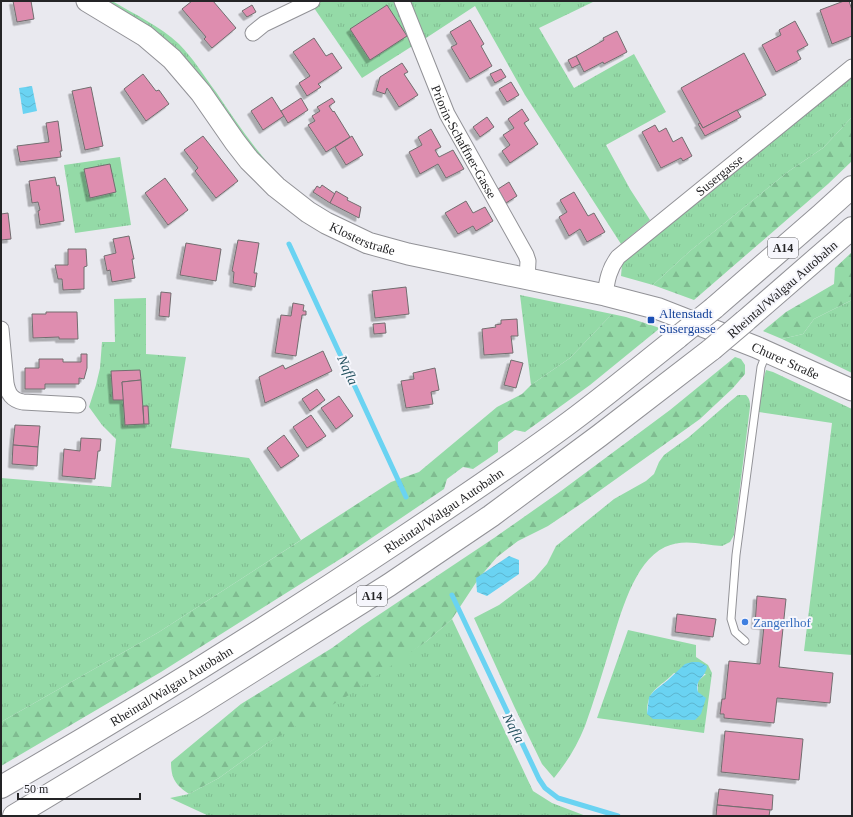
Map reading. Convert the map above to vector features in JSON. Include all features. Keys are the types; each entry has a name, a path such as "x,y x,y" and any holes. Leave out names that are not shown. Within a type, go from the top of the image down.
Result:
{"highway":[{"name":"Rheintal/Walgau Autobahn","path":"1,787 92,734 251,637 470,493 563,427 678,337 714,308 852,186"},
{"name":"Rheintal/Walgau Autobahn","path":"14,816 195,708 402,576 498,511 599,436 716,341 745,321 852,228"}],"main road":[{"name":"Klosterstraße","path":"87,1 145,36 172,59 201,93 249,160 276,187 292,200 320,219 345,233 368,243 386,248 606,295 659,309 716,341"},
{"name":"Churer Straße","path":"716,341 768,352 852,390"}],"street":[{"path":"253,33 264,24 312,1"},
{"name":"Priorin-Schaffner-Gasse","path":"402,1 447,114 526,255 528,261 527,279"},
{"name":"Susergasse","path":"606,295 608,275 618,257 852,67"},
{"path":"1,329 6,383 12,398 23,402 78,405"}],"lane":[{"path":"744,641 735,632 731,619 732,598 736,555 761,367 768,352"}],"green space":[{"path":"103,1 112,1 155,26 179,44 198,67 249,140 288,184 287,185 277,178 268,169 239,134 204,82 182,57 145,26"},
{"path":"321,1 397,1 414,45 362,78 312,5"},
{"path":"405,1 595,1 539,28 574,88 634,54 666,112 606,145 630,189 650,220 621,244 525,95 475,6 423,40"},
{"path":"852,76 852,117 823,148 789,171 690,251 653,285 621,276 622,264 624,261"},
{"path":"852,117 852,161 828,184 694,300 653,285 690,251 789,171 823,148"},
{"path":"120,157 131,225 75,233 64,165"},
{"path":"852,252 852,300 814,319 803,334 782,339 763,331 786,312 834,284 835,268"},
{"path":"520,295 612,314 570,358 531,385"},
{"path":"146,298 146,354 186,357 171,448 249,458 301,540 159,632 1,722 1,478 111,487 116,439 102,425 89,407 100,368 102,342 115,342 114,299"},
{"path":"852,300 852,373 782,339 803,334 814,319"},
{"path":"612,314 660,328 590,385 525,432 515,430 498,442 498,452 473,469 463,467 447,479 444,489 345,556 161,672 1,766 1,722 159,632 391,482 419,472 497,407 522,394 531,385 570,358"},
{"path":"735,357 741,359 745,365 745,374 733,388 700,419 588,499 548,526 518,541 497,557 479,578 452,619 427,641 349,695 266,744 219,778 189,794 175,781 172,773 171,762 241,704 332,648 561,491 670,410"},
{"path":"766,370 852,409 852,655 804,651 832,423 759,412 762,384"},
{"path":"738,395 746,395 750,401 750,407 734,535 730,542 722,546 686,542 672,544 654,554 644,565 636,577 623,606 585,726 571,754 554,778 542,764 474,618 499,605 534,579 547,564 556,546 614,499 646,481 654,474 664,455 689,437"},
{"path":"452,619 533,791 552,803 586,816 209,816 170,798 189,794 219,778 266,744 427,641"},
{"path":"628,630 696,645 696,657 708,665 712,673 704,733 597,718","holes":["674,673 706,674 698,681 695,720 647,714 649,699 652,694"]}],"water":[{"path":"32,86 37,111 23,114 19,88"},
{"path":"509,556 519,560 519,574 487,596 477,592 476,578"},
{"path":"699,662 707,666 706,671 697,687 698,692 706,698 701,714 695,720 653,719 647,714 649,697 685,664"}],"building":[{"path":"13,1 31,1 34,19 17,22"},
{"path":"192,1 213,1 236,28 212,48 204,39 206,37 182,9"},
{"path":"844,1 849,1 852,10 852,36 832,44 820,10"},
{"path":"252,5 256,12 247,17 242,11"},
{"path":"387,5 407,36 370,60 350,29"},
{"path":"470,20 484,44 481,46 492,66 470,79 451,47 457,44 450,32"},
{"path":"795,21 808,45 797,51 801,59 776,72 762,45 781,35 779,30"},
{"path":"617,31 627,52 584,72 576,56 604,40 603,38"},
{"path":"314,38 326,56 332,53 342,68 318,84 321,87 307,96 299,83 310,76 293,52"},
{"path":"744,53 766,95 703,128 681,88"},
{"path":"576,56 580,64 572,68 568,60"},
{"path":"402,63 408,72 404,74 418,95 399,107 387,88 385,94 376,91 380,77"},
{"path":"501,69 506,77 495,83 490,74"},
{"path":"143,74 156,91 159,90 169,104 146,121 124,89"},
{"path":"511,82 519,95 507,102 499,89"},
{"path":"91,87 103,146 85,150 72,91"},
{"path":"272,97 284,116 263,130 251,111"},
{"path":"301,98 308,110 288,123 281,111"},
{"path":"332,98 335,102 329,106 333,112 334,111 350,137 326,152 308,125 315,121 312,116 320,111 317,107"},
{"path":"522,109 529,120 524,123 538,144 510,163 502,151 510,145 503,135 514,128 508,119"},
{"path":"737,110 741,117 705,136 698,124 700,123 703,128"},
{"path":"487,117 494,127 480,137 473,127"},
{"path":"58,121 62,151 60,151 61,157 20,162 17,146 49,142 46,123"},
{"path":"655,125 659,132 666,128 673,142 682,137 692,156 683,161 681,158 661,168 642,132"},
{"path":"431,129 441,147 435,150 439,157 453,150 464,169 446,178 438,164 420,174 409,152 422,145 418,137"},
{"path":"203,136 238,181 216,198 195,171 198,168 184,150"},
{"path":"352,136 363,155 346,165 335,147"},
{"path":"110,164 116,192 90,198 84,169"},
{"path":"55,177 57,186 59,185 64,221 40,225 38,211 40,210 38,202 32,203 29,181"},
{"path":"165,178 188,210 168,225 145,193"},
{"path":"509,182 517,196 506,203 498,189"},
{"path":"322,185 335,194 330,203 313,192 317,186 320,188"},
{"path":"336,191 348,198 347,200 361,207 359,218 330,203"},
{"path":"574,192 588,216 594,213 605,232 587,242 580,229 569,236 559,217 567,212 560,200"},
{"path":"466,201 473,213 485,207 493,221 476,231 473,226 458,234 445,213"},
{"path":"8,213 11,239 1,240 1,214"},
{"path":"129,236 134,259 132,259 135,278 112,282 110,270 107,271 104,256 116,253 113,239"},
{"path":"238,240 259,243 254,273 257,273 255,287 233,283 234,272 232,271"},
{"path":"186,243 221,249 216,281 180,275"},
{"path":"68,249 86,249 87,266 84,267 84,289 63,290 62,279 58,279 55,265 68,265"},
{"path":"406,287 409,314 375,318 372,291"},
{"path":"161,292 171,293 169,317 159,316"},
{"path":"293,303 304,305 303,311 306,311 306,315 302,315 296,356 275,353 281,315 291,316"},
{"path":"46,312 77,312 78,339 59,339 59,337 33,338 32,314 46,314"},
{"path":"517,319 518,336 511,336 513,353 484,355 482,329 496,327 495,325 501,324 501,320"},
{"path":"385,323 386,333 374,334 373,324"},
{"path":"323,351 332,371 265,403 259,377 283,365 285,369"},
{"path":"81,354 87,354 87,368 84,379 79,378 79,384 45,384 45,389 25,389 25,368 39,368 39,359 63,359 63,362 81,362"},
{"path":"511,360 523,363 516,388 504,385"},
{"path":"435,368 439,390 431,392 433,404 406,408 401,381 414,379 413,373"},
{"path":"140,370 141,380 122,382 124,400 113,400 111,371"},
{"path":"141,380 144,424 125,425 122,382"},
{"path":"317,389 325,400 310,411 302,399"},
{"path":"339,396 353,416 336,429 321,408"},
{"path":"143,406 148,406 149,424 144,424"},
{"path":"311,415 326,436 307,448 293,427"},
{"path":"15,425 40,426 38,447 13,445"},
{"path":"284,435 299,456 281,468 267,448"},
{"path":"81,438 101,439 95,479 62,476 64,449 80,451"},
{"path":"13,445 38,447 37,466 12,464"},
{"path":"757,596 786,599 779,667 833,673 830,703 777,698 774,723 724,718 724,714 720,714 722,699 725,699 729,661 760,664 764,626 755,625"},
{"path":"677,614 716,619 713,637 675,632"},
{"path":"725,731 803,739 799,780 721,772"},
{"path":"719,789 773,795 772,810 717,805"},
{"path":"717,805 770,810 769,816 716,816"}],"waterway":[{"name":"Nafla","path":"289,244 406,497"},
{"name":"Nafla","path":"452,595 539,779 545,788 558,798 618,816"}],"place":[{"name":"Altenstadt Susergasse","path":"651,320"},
{"name":"Zangerlhof","path":"745,622"}]}
